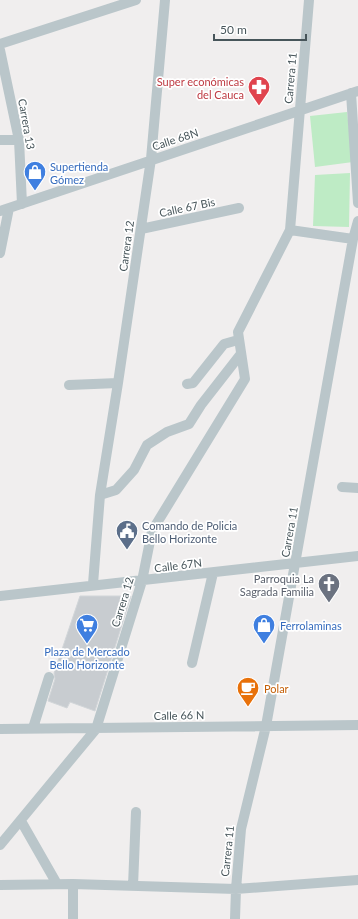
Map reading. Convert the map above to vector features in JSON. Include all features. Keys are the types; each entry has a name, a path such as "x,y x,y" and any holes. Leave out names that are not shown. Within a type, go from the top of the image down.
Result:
{"street":[{"path":"0,44 136,0"},
{"name":"Carrera 12","path":"93,584 100,494 151,160 165,0"},
{"name":"Carrera 11","path":"299,110 309,0"},
{"name":"Carrera 13","path":"0,50 19,140 22,204"},
{"path":"354,92 358,203"},
{"name":"Calle 68N","path":"4,210 354,92"},
{"name":"Carrera 12","path":"0,845 96,728 142,581 152,531 245,379 240,355 238,332 290,230 299,110"},
{"path":"0,140 19,140"},
{"name":"Calle 67 Bis","path":"141,229 239,208"},
{"path":"0,253 4,210"},
{"name":"Carrera 11","path":"236,919 236,889 241,829 266,726 352,239 358,220"},
{"path":"290,230 352,239"},
{"path":"187,384 194,383 224,344 238,340"},
{"path":"100,494 116,490 134,470 147,445 156,438 189,424 201,404 240,355"},
{"path":"69,385 118,383"},
{"path":"342,487 358,488"},
{"name":"Calle 67N","path":"0,596 93,584 142,581 358,556"},
{"path":"192,663 213,573"},
{"path":"33,728 49,677"},
{"name":"Calle 66 N","path":"0,730 33,728 358,725"},
{"path":"133,886 136,812"},
{"path":"21,821 58,884"},
{"path":"0,885 73,884 236,889 358,880"},
{"path":"73,884 73,919"}],"green space":[{"path":"347,112 353,162 315,167 310,116"},
{"path":"350,173 349,227 313,226 315,175"}],"building":[{"path":"80,596 131,596 95,711 70,702 67,708 48,701 55,679 54,673"}],"place":[{"name":"Super económicas del Cauca","path":"259,106"},
{"name":"Supertienda Gómez","path":"35,192"},
{"name":"Comando de Policia Bello Horizonte","path":"127,550"},
{"name":"Parroquia La Sagrada Familia","path":"329,604"},
{"name":"Plaza de Mercado Bello Horizonte","path":"87,644"},
{"name":"Ferrolaminas","path":"264,644"},
{"name":"Polar","path":"248,708"}]}
